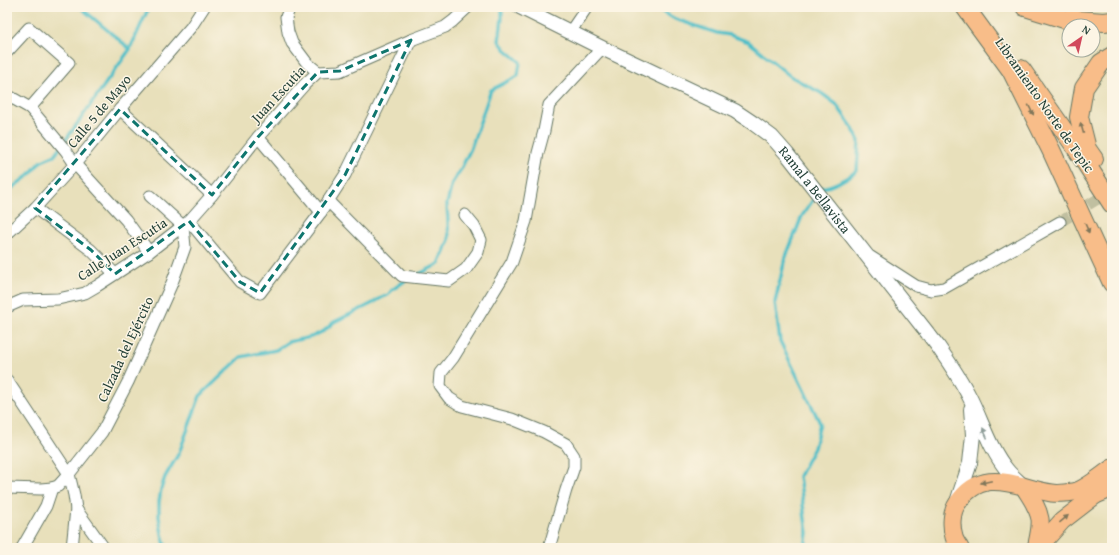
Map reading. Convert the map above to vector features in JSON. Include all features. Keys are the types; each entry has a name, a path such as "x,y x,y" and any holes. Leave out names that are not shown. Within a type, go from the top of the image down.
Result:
{"highway":[{"path":"965,7 1011,70 1051,150 1112,283"},
{"name":"Libramiento Norte de Tepic","path":"975,7 997,35 1074,144 1112,204"},
{"path":"1025,7 1064,19 1104,22 1112,21"},
{"path":"1112,56 1101,63 1084,88 1079,117 1088,149 1112,187"}],"main road":[{"path":"960,548 954,538 952,522 956,506 965,493 978,484 994,481 1053,494 1075,492 1097,480 1112,468"},
{"path":"1037,548 1062,521 1105,491 1112,480"},
{"path":"1024,487 1034,504 1040,519 1037,548"}],"street":[{"name":"Calle 5 de Mayo","path":"9,229 35,208 75,164 191,27 204,7"},
{"path":"290,7 286,17 288,32 292,43 307,63 318,72"},
{"name":"Juan Escutia","path":"186,224 212,195 258,137 305,84 318,72 340,71 445,27 453,22 468,7"},
{"name":"Ramal a Bellavista","path":"520,7 602,48 735,111 772,137 937,345 970,397 987,437 998,457 1007,470 1024,487"},
{"path":"570,32 587,7"},
{"path":"7,52 29,28 70,63 30,108"},
{"path":"150,196 186,224 240,282 260,293 321,212 345,175 411,40"},
{"path":"549,548 574,467 574,456 566,444 544,432 512,419 462,406 449,398 440,386 441,373 453,358 512,262 526,221 538,153 549,105 602,48"},
{"path":"7,95 30,108 75,164 126,220 149,252"},
{"path":"120,110 212,195"},
{"path":"258,137 321,212"},
{"path":"328,201 402,276 449,281 466,269 478,252 481,240 474,226 465,215"},
{"path":"35,208 91,250 115,274"},
{"path":"865,253 916,286 931,290 944,288 1060,222"},
{"name":"Calle Juan Escutia","path":"7,307 23,300 58,299 85,293 149,252 186,224"},
{"name":"Calzada del Ejército","path":"52,488 58,486 69,474 102,432 128,382 172,283 185,247 186,224"},
{"path":"7,380 69,474 76,508 72,548"},
{"path":"956,506 970,463 973,435 970,397"},
{"path":"7,488 52,488 46,506 22,548"},
{"path":"76,508 104,548"}],"highlighted area":[{"path":"411,40 345,175 260,293 240,282 189,221 115,274 91,250 35,208 120,109 212,195 258,137 318,72 340,71"}],"waterway":[{"path":"80,7 130,49"},
{"path":"7,192 29,175 40,162 55,155 130,49 149,7"},
{"path":"417,275 439,264 449,240 447,204 452,183 461,169 471,148 491,90 518,76 520,62 505,49 499,41 502,7"},
{"path":"654,7 675,19 749,42 790,76 821,93 836,104 852,127 859,141 857,171 840,182 820,190"},
{"path":"805,548 807,533 799,476 814,448 820,423 780,341 775,302 785,259 802,216 815,197"},
{"path":"166,548 159,517 161,489 165,477 179,453 200,396 241,357 276,350 288,342 311,337 324,331 334,322 388,295 392,290 406,280"}],"tunnel":[{"path":"1060,222 1111,191"}]}
